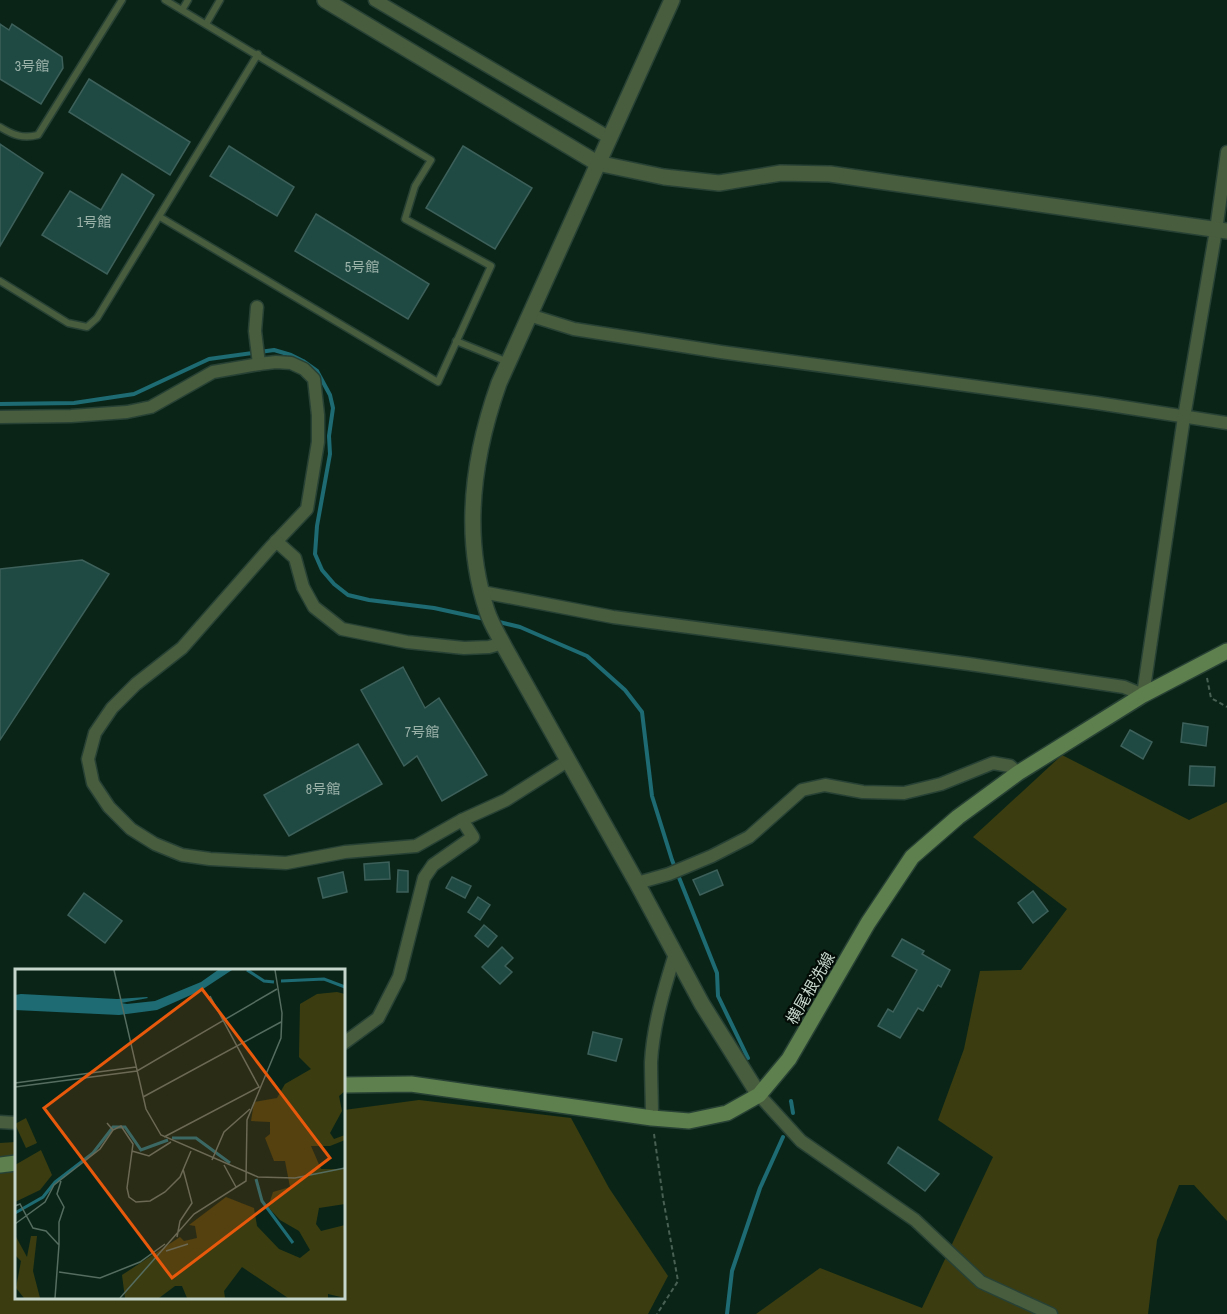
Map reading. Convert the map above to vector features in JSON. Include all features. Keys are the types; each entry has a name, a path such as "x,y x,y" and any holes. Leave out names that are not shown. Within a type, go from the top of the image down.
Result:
{"main road":[{"name":"横尾根洗線","path":"345,1085 411,1084 652,1118 689,1121 727,1113 759,1095 789,1059 868,923 912,857 958,817 1018,773 1143,695 1227,651"},
{"path":"0,1165 15,1163"}],"street":[{"path":"325,0 597,163 664,177 719,183 781,173 830,174 1221,230"},
{"path":"375,0 610,138"},
{"path":"672,0 508,362 486,421 474,485 474,532 477,572 487,612 702,1004 759,1095 801,1141 915,1220 981,1282 1051,1314"},
{"path":"482,592 613,616 1124,687 1143,695 1184,417 1221,230 1227,152"},
{"path":"257,307 255,331 259,360"},
{"path":"529,315 586,331 721,352 1085,401 1227,423"},
{"path":"0,417 72,416 127,412 151,407 213,372 259,360 284,362 304,369 314,379 318,442 307,509 182,648 135,684 112,708 95,733 88,759 93,783 109,807 131,829 147,839 182,855 210,859 286,863 345,852 416,846 462,820 506,800 569,760"},
{"path":"276,541 295,558 303,588 314,607 342,628 407,642 464,648 489,647 503,643"},
{"path":"637,883 669,874 749,837 802,790 825,785 863,792 904,793 941,784 993,763 1010,766 1018,773"},
{"path":"345,1042 378,1018 399,977 424,878 434,865 473,837 462,820"},
{"path":"652,1118 651,1063 654,1037 663,991 675,954"},
{"path":"0,1122 15,1123"}],"lane":[{"path":"0,127 12,135 27,138 39,135 122,0"},
{"path":"160,216 438,382 491,266 405,219 415,186 431,160 165,0"},
{"path":"182,10 188,0"},
{"path":"206,24 220,0"},
{"path":"0,281 68,322 87,327 98,318 258,54"},
{"path":"456,341 508,362"}],"path":[{"path":"1210,660 1207,678 1211,698 1227,707"},
{"path":"652,1118 678,1281 657,1314"}],"shaded area":[{"path":"1062,755 1189,820 1227,802 1227,1221 1194,1185 1179,1185 1157,1240 1148,1314 756,1314 820,1268 922,1308 993,1157 938,1120 964,1049 980,971 1021,970 1067,909 973,837"},
{"path":"419,1100 571,1118 609,1188 668,1276 648,1314 0,1314 0,1143 15,1142 15,1299 345,1299 345,1110"}],"building":[{"path":"0,24 9,30 12,24 62,57 63,68 41,104 0,79"},
{"path":"89,79 190,142 170,175 69,112"},
{"path":"0,144 43,173 0,246"},
{"path":"229,146 294,187 277,216 210,176"},
{"path":"463,146 532,188 495,249 426,208"},
{"path":"122,174 154,195 107,274 42,235 70,191 101,210"},
{"path":"316,214 429,284 408,319 295,251"},
{"path":"82,560 109,574 0,740 0,569"},
{"path":"403,667 425,708 439,698 487,775 442,801 417,756 404,766 361,690"},
{"path":"1183,723 1208,727 1206,746 1181,742"},
{"path":"1130,730 1152,742 1143,759 1121,746"},
{"path":"358,744 382,784 289,836 264,795"},
{"path":"1190,766 1215,767 1214,786 1189,785"},
{"path":"389,862 390,879 365,880 364,864"},
{"path":"398,870 408,871 408,892 397,892"},
{"path":"717,870 723,885 700,895 693,880"},
{"path":"343,872 347,892 323,898 318,878"},
{"path":"452,877 471,886 465,898 446,888"},
{"path":"1033,891 1048,911 1033,923 1018,903"},
{"path":"84,893 122,921 105,943 68,915"},
{"path":"478,897 490,905 480,920 468,912"},
{"path":"484,925 497,936 488,947 475,936"},
{"path":"902,939 924,951 922,954 950,970 941,987 938,985 923,1011 918,1008 900,1038 878,1026 888,1009 893,1012 917,970 892,956"},
{"path":"502,947 513,958 505,966 512,972 500,984 482,967"},
{"path":"593,1032 622,1039 616,1061 588,1054"},
{"path":"898,1147 939,1174 925,1191 888,1163"}],"waterway":[{"path":"0,404 74,403 134,394 209,359 274,350 291,355 317,371 330,395 333,408 329,436 330,454 317,526 315,554 322,570 348,595 369,600 434,608 485,619"},
{"path":"495,621 520,627 587,656 625,690 642,712 652,796 672,860 717,973 718,996 748,1058"},
{"path":"791,1101 793,1113"},
{"path":"727,1314 732,1271 760,1188 783,1137"}]}
